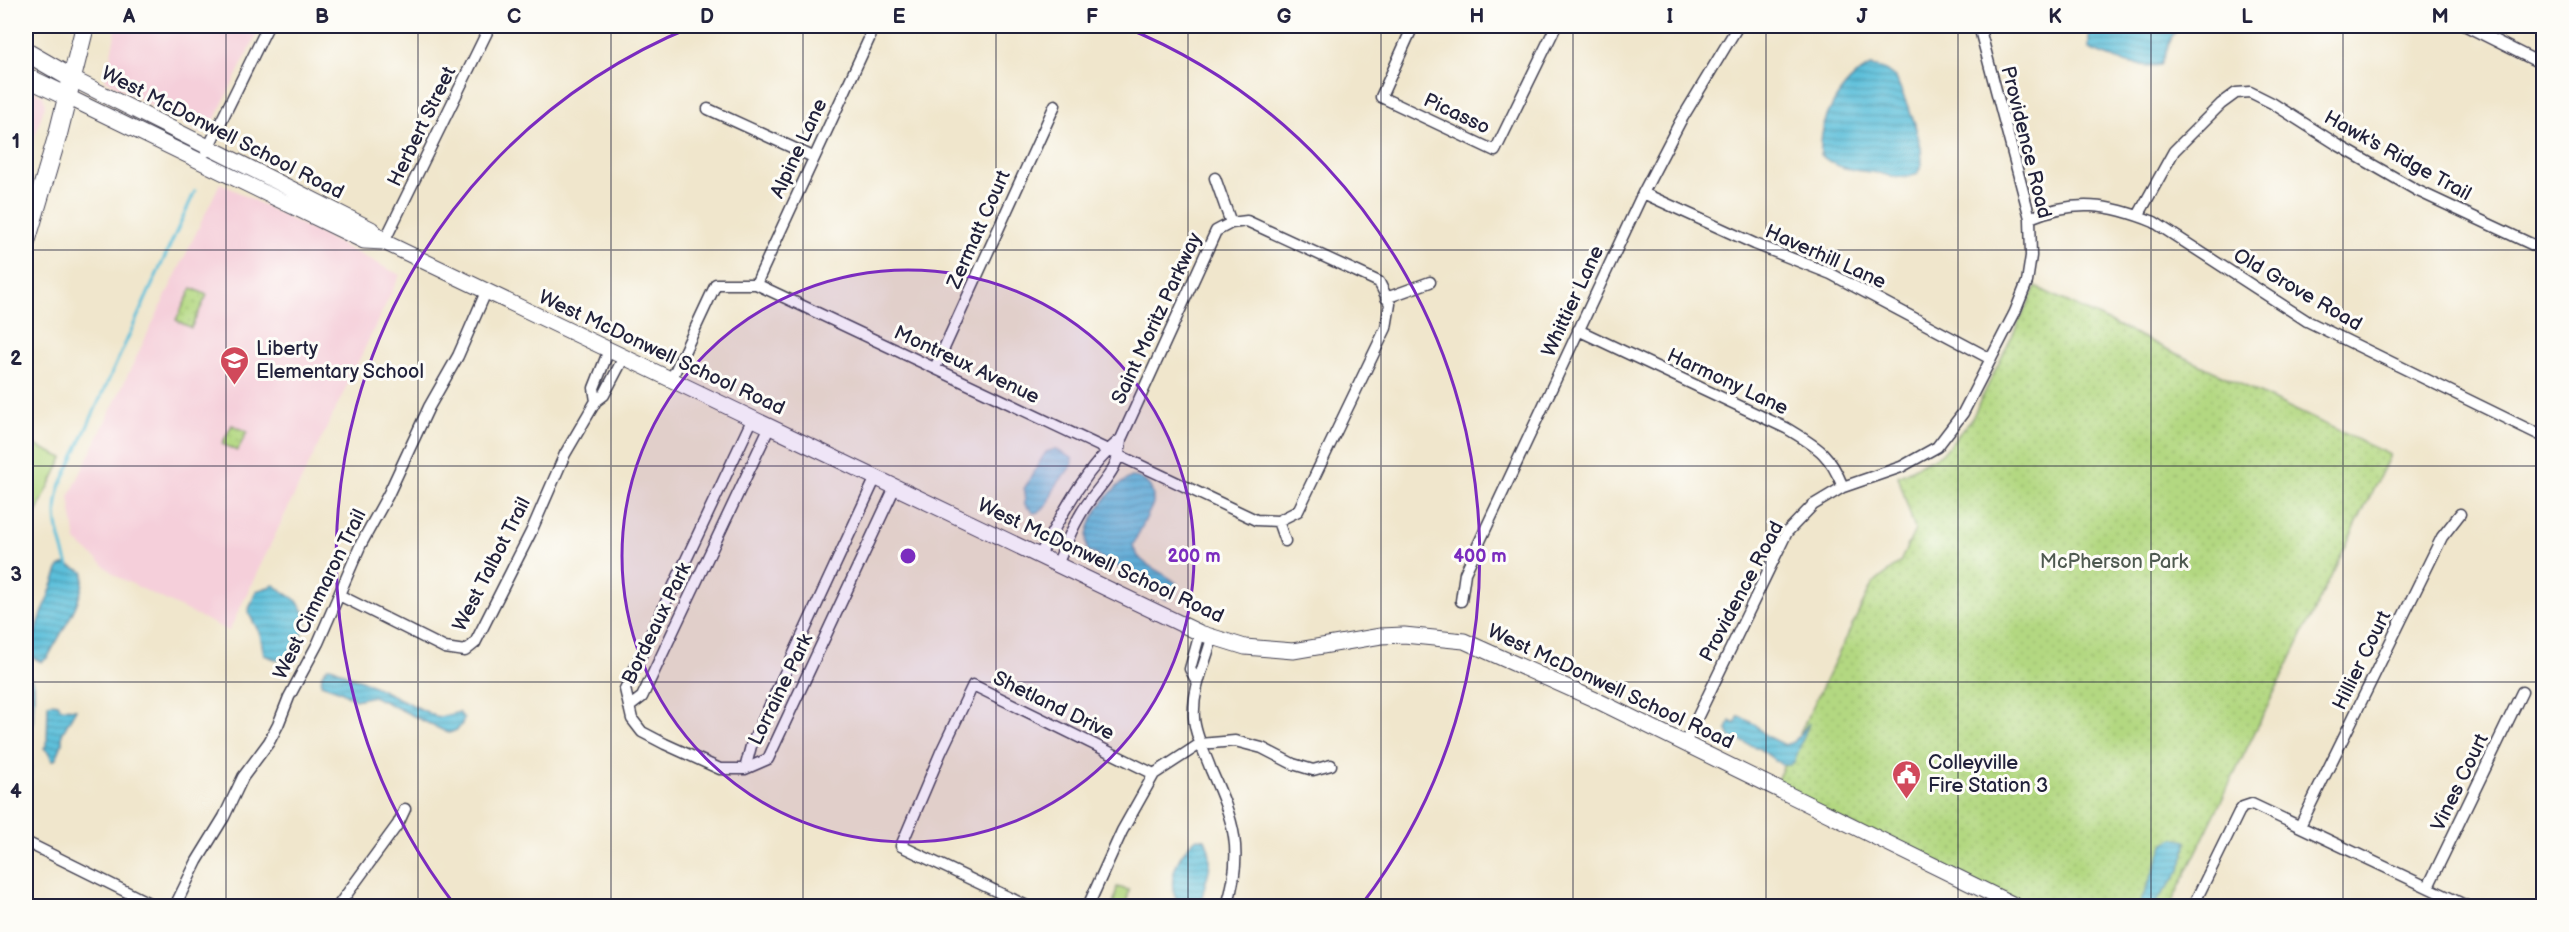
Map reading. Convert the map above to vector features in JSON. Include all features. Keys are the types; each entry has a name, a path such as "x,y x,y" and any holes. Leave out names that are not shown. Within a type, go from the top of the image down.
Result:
{"main road":[{"path":"26,242 73,79 85,26"},
{"path":"26,52 73,79"},
{"path":"26,76 68,97"},
{"name":"West McDonwell School Road","path":"73,79 364,241 384,242 1206,636 1245,646 1293,651 1381,636 1415,636 1464,641 1598,701 2016,906"},
{"name":"West McDonwell School Road","path":"68,97 205,154"}],"street":[{"path":"205,154 268,26"},
{"name":"Herbert Street","path":"384,242 490,26"},
{"name":"Alpine Lane","path":"756,284 869,39 870,26"},
{"name":"Picasso","path":"1413,26 1380,97 1495,151 1556,26"},
{"name":"Whittier Lane","path":"1461,601 1465,573 1643,193 1680,122 1737,26"},
{"name":"Providence Road","path":"1685,743 1787,532 1813,505 1843,487 1900,467 1937,447 1963,413 2027,282 2031,256 2030,218 1979,26"},
{"path":"2466,26 2544,65"},
{"name":"Hawk's Ridge Trail","path":"2138,216 2175,151 2221,104 2236,93 2250,92 2418,191 2544,250"},
{"name":"Zermatt Court","path":"935,368 1055,105"},
{"path":"708,109 813,157"},
{"path":"1215,178 1231,223 1247,221 1379,282 1390,304 1386,328 1304,500 1298,511 1278,522 1285,541"},
{"name":"Haverhill Lane","path":"1643,193 1755,244 1831,274 1991,359"},
{"name":"Old Grove Road","path":"2030,218 2042,213 2091,204 2154,222 2307,321 2544,438"},
{"name":"Saint Moritz Parkway","path":"1057,565 1078,518 1091,497 1110,474 1120,456 1121,439 1216,231 1231,223"},
{"path":"1386,298 1430,282"},
{"name":"Montreux Avenue","path":"671,380 716,284 756,284 1256,520 1278,522"},
{"name":"West Cimmaron Trail","path":"174,906 197,861 224,817 243,777 269,742 278,725 429,407 458,356 486,292"},
{"name":"Harmony Lane","path":"1578,330 1786,428 1817,447 1834,465 1843,487"},
{"name":"West Talbot Trail","path":"596,401 594,388 609,350"},
{"name":"West Talbot Trail","path":"339,595 446,648 465,651 475,643 531,532 565,454 596,401 604,395 624,357"},
{"name":"Bordeaux Park","path":"753,418 625,689 629,707 642,697 770,426"},
{"name":"Saint Moritz Parkway","path":"1040,555 1064,507 1107,450 1121,439"},
{"path":"734,460 751,468"},
{"name":"Lorraine Park","path":"746,769 751,746 876,477"},
{"name":"Lorraine Park","path":"746,769 768,759 896,487"},
{"name":"Hillier Court","path":"2300,826 2442,537 2460,514"},
{"path":"859,516 878,525"},
{"path":"1206,636 1190,669 1197,681 1194,718 1200,744 1228,808 1236,838 1235,875 1227,906"},
{"name":"Shetland Drive","path":"1027,906 901,846 941,752 974,685 1154,774"},
{"name":"Vines Court","path":"2428,887 2522,692"},
{"path":"629,707 632,719 642,732 720,769 746,769"},
{"path":"1088,906 1122,831 1154,774 1200,744 1235,741 1262,748 1293,764 1313,770 1331,765"},
{"path":"2193,906 2239,812 2247,805 2258,806 2467,906"},
{"path":"338,906 398,824 405,809"},
{"path":"26,842 155,906"}],"shaded area":[{"path":"117,26 261,26 209,131 201,133 105,80"},
{"path":"26,86 43,96 45,105 26,163"},
{"name":"Liberty Elementary School","path":"220,183 400,275 229,631 116,576 76,541 69,497"}],"green space":[{"name":"McPherson Park","path":"2036,287 2390,455 2170,906 2015,906 1774,786 1872,585 1900,562 1915,530 1898,476 1943,453 1972,418"},
{"path":"192,288 207,295 191,328 176,320"},
{"path":"232,425 247,432 237,451 222,444"},
{"path":"26,441 63,458 27,531 26,530"},
{"path":"1117,887 1129,890 1126,906 1113,906"}],"water":[{"path":"2094,26 2181,26 2171,39 2160,65 2151,66 2124,62 2089,49 2089,33"},
{"path":"1871,66 1884,69 1896,78 1915,124 1921,148 1922,164 1918,173 1898,177 1851,169 1838,166 1821,155 1823,129 1833,103 1850,81"},
{"path":"1055,449 1072,458 1073,463 1055,488 1047,505 1034,513 1025,505 1024,489 1046,452"},
{"path":"1132,477 1149,485 1153,499 1153,504 1133,545 1135,552 1145,563 1177,584 1177,591 1172,598 1165,599 1156,586 1088,551 1088,530 1098,508 1114,489"},
{"path":"65,564 84,572 83,583 71,616 48,657 42,662 31,657 29,650 59,567"},
{"path":"274,585 297,601 307,616 298,641 280,661 264,655 260,634 248,612 256,591"},
{"path":"328,667 359,679 435,716 440,717 459,712 464,719 463,722 458,729 448,733 373,696 355,700 341,691 321,684 322,674"},
{"path":"28,674 34,684 34,694 29,800 26,812 26,676"},
{"path":"48,704 58,704 61,708 76,709 62,734 62,744 56,759 52,761 44,748 47,744"},
{"path":"1739,716 1756,725 1766,736 1784,745 1794,742 1809,723 1794,762 1790,765 1782,765 1758,748 1730,737 1727,730 1730,721 1735,724"},
{"path":"1197,838 1205,839 1210,858 1201,906 1181,906 1174,894 1173,878 1186,848"},
{"path":"2174,838 2186,841 2180,870 2154,906 2139,906 2165,843"}],"waterway":[{"path":"69,569 56,517 61,484 195,191"}],"place":[{"name":"Liberty Elementary School","path":"235,386"},
{"name":"Colleyville Fire Station 3","path":"1907,800"}]}
